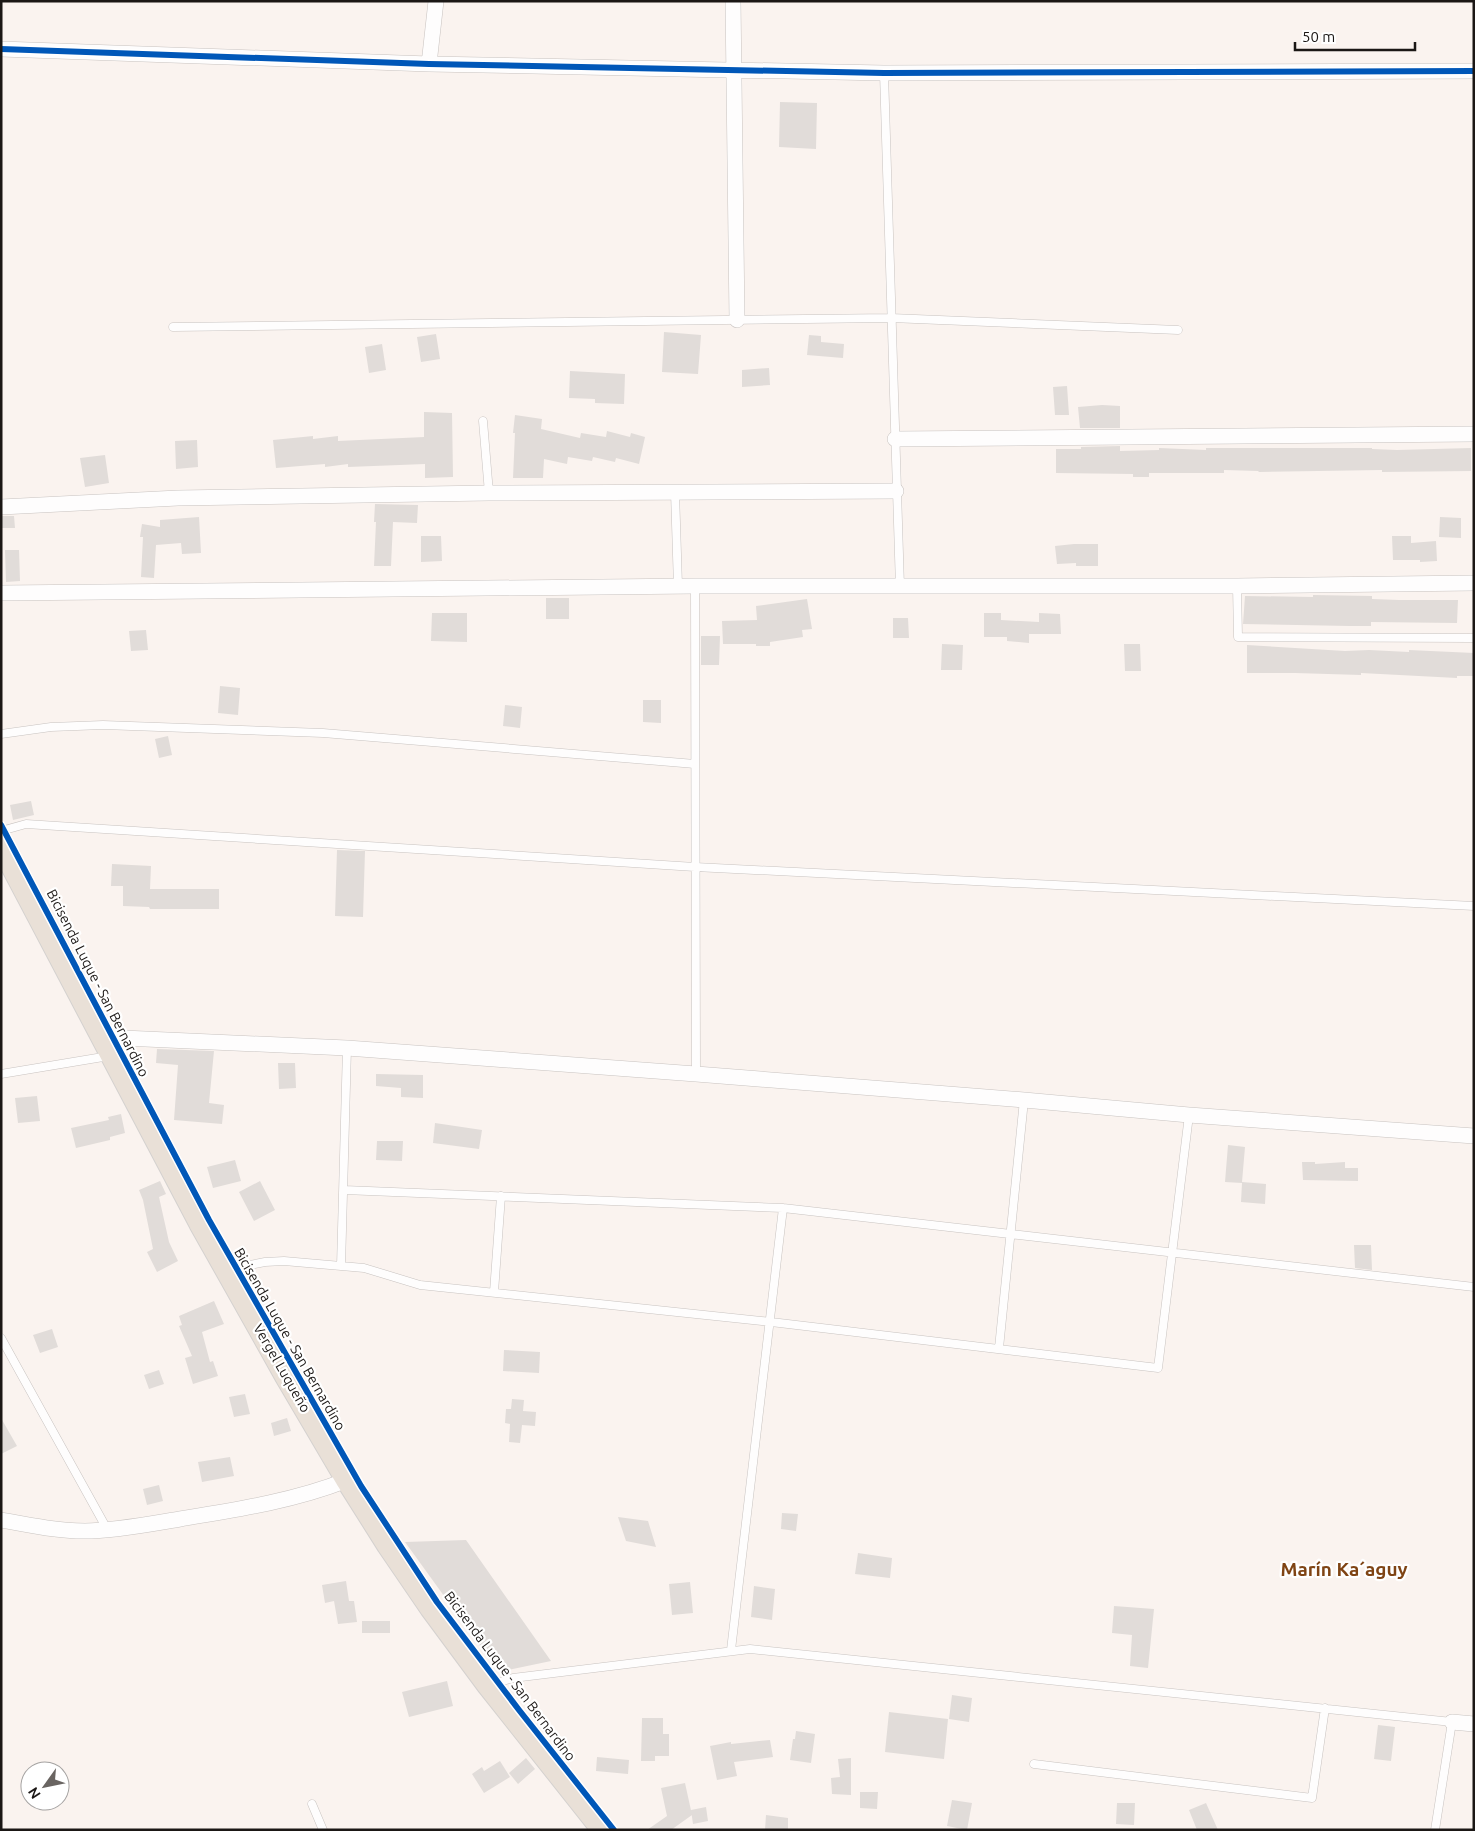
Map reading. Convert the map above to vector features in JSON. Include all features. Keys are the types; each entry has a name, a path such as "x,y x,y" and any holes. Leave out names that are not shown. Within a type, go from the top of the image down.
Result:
{"main road":[{"name":"Vergel Luqueño","path":"1,845 200,1223 347,1480 431,1608 488,1685 603,1830"}],"street":[{"path":"430,64 436,1"},
{"path":"733,1 737,320"},
{"path":"1,49 430,64 734,71 884,73 1474,71"},
{"path":"895,439 1474,434"},
{"path":"1,507 178,498 896,491"},
{"path":"1,594 678,586 900,587 1474,584"},
{"path":"106,1046 346,1048 1474,1136"},
{"path":"1,1520 85,1531 144,1525 225,1512 321,1490 347,1480"},
{"path":"1452,1722 1474,1724"}],"lane":[{"path":"884,73 900,587"},
{"path":"173,327 891,318 1178,330"},
{"path":"483,421 489,494"},
{"path":"675,492 678,586"},
{"path":"695,586 696,1074"},
{"path":"1237,586 1238,637 1474,638"},
{"path":"1,734 51,727 104,725 323,733 695,764"},
{"path":"1,831 20,824 26,824 695,867 1474,906"},
{"path":"1,1074 106,1046"},
{"path":"341,1266 346,1048"},
{"path":"999,1348 1024,1100"},
{"path":"227,1270 265,1262 284,1261 364,1268 420,1284 999,1348 1158,1368 1189,1115"},
{"path":"344,1190 783,1208 1474,1287"},
{"path":"494,1292 501,1196"},
{"path":"732,1650 783,1208"},
{"path":"1,1338 107,1529"},
{"path":"488,1685 513,1678 732,1650 769,1650 1452,1722 1435,1830"},
{"path":"1034,1764 1312,1798 1325,1708"},
{"path":"312,1804 323,1830"}],"building":[{"path":"780,102 817,103 816,149 779,147"},
{"path":"664,332 701,335 698,374 662,372"},
{"path":"436,334 440,359 421,362 417,337"},
{"path":"809,335 821,336 821,342 844,344 843,358 807,355"},
{"path":"382,344 386,370 369,373 365,347"},
{"path":"769,368 770,385 742,387 742,370"},
{"path":"570,371 625,374 624,404 595,403 595,399 569,398"},
{"path":"1067,386 1069,415 1055,415 1053,387"},
{"path":"1120,406 1120,428 1080,428 1078,407"},
{"path":"424,412 452,413 453,477 425,478 425,464 348,467 348,464 325,467 325,464 276,468 273,440 313,436 313,439 338,436 338,441 424,437"},
{"path":"515,415 542,419 541,429 580,438 581,433 606,437 607,431 630,437 631,433 645,437 639,464 616,458 615,462 593,457 592,461 568,457 567,464 544,459 543,478 513,478"},
{"path":"197,440 198,467 176,469 175,441"},
{"path":"1120,446 1120,451 1159,450 1159,448 1206,450 1206,448 1372,448 1397,450 1471,448 1471,471 1259,472 1224,470 1224,473 1149,473 1149,477 1133,477 1133,474 1056,473 1056,449"},
{"path":"105,455 109,483 85,487 80,458"},
{"path":"375,504 418,505 417,523 393,522 391,566 374,566"},
{"path":"2,516 14,516 15,528 2,528"},
{"path":"199,517 201,553 182,554 181,543 156,545 154,578 141,577 143,537 140,537 142,524 160,527 160,520"},
{"path":"1440,517 1461,518 1461,538 1439,537"},
{"path":"421,536 441,536 442,561 421,562"},
{"path":"1392,536 1411,536 1411,543 1436,541 1437,561 1393,560"},
{"path":"1098,544 1098,566 1076,566 1076,563 1057,564 1055,546"},
{"path":"5,550 19,550 20,581 6,582"},
{"path":"1313,595 1372,596 1372,599 1399,600 1458,600 1457,623 1371,622 1371,626 1243,624 1245,596 1313,597"},
{"path":"546,598 569,598 569,619 546,619"},
{"path":"807,599 812,629 802,630 803,637 770,642 770,646 723,644 722,621 757,620 756,606"},
{"path":"432,613 467,613 467,642 431,641"},
{"path":"984,613 1001,613 1001,620 1039,622 1039,613 1060,614 1061,634 1029,634 1029,643 1007,641 1007,637 984,637"},
{"path":"893,618 908,618 909,638 893,638"},
{"path":"146,630 148,650 131,651 129,631"},
{"path":"701,636 720,636 719,665 701,665"},
{"path":"942,644 963,645 962,670 941,670"},
{"path":"1124,644 1140,644 1141,671 1125,671"},
{"path":"1247,645 1345,651 1409,652 1409,650 1474,653 1474,676 1457,676 1457,678 1361,673 1361,675 1247,673"},
{"path":"220,686 240,688 238,715 218,713"},
{"path":"643,700 661,700 661,723 643,722"},
{"path":"505,705 522,707 520,728 503,726"},
{"path":"168,736 172,755 159,758 155,739"},
{"path":"31,801 34,815 13,820 10,805"},
{"path":"337,850 365,851 363,917 335,916"},
{"path":"112,864 151,866 150,889 219,889 219,909 150,909 149,907 123,906 123,886 111,886"},
{"path":"157,1049 214,1051 209,1103 224,1105 222,1124 174,1120 178,1065 156,1063"},
{"path":"278,1063 295,1063 296,1088 279,1089"},
{"path":"376,1074 423,1075 423,1098 401,1097 401,1088 376,1086"},
{"path":"37,1096 40,1121 18,1123 15,1098"},
{"path":"121,1114 125,1133 110,1137 110,1140 76,1148 71,1128 109,1120 108,1117"},
{"path":"435,1123 482,1130 479,1149 433,1143"},
{"path":"377,1141 403,1141 402,1161 376,1160"},
{"path":"1228,1145 1245,1147 1242,1182 1266,1184 1265,1204 1241,1202 1242,1183 1225,1182"},
{"path":"235,1160 241,1181 213,1188 207,1167"},
{"path":"1302,1162 1315,1162 1315,1164 1345,1162 1345,1168 1358,1168 1358,1181 1303,1180"},
{"path":"160,1181 166,1194 159,1197 169,1242 178,1261 157,1272 147,1252 153,1249 143,1200 139,1190"},
{"path":"260,1181 275,1210 254,1221 239,1192"},
{"path":"1354,1245 1371,1245 1372,1270 1355,1268"},
{"path":"214,1301 224,1324 202,1332 210,1362 213,1361 218,1376 193,1384 185,1358 192,1356 179,1326 182,1325 179,1316"},
{"path":"52,1329 58,1347 40,1353 33,1335"},
{"path":"504,1350 540,1352 539,1373 503,1371"},
{"path":"159,1370 164,1384 149,1389 144,1375"},
{"path":"245,1394 250,1414 234,1417 229,1397"},
{"path":"512,1399 524,1400 523,1411 536,1412 535,1426 522,1425 520,1443 509,1442 510,1424 505,1423 506,1409 511,1409"},
{"path":"1,1418 17,1446 1,1454"},
{"path":"287,1418 291,1431 274,1436 271,1423"},
{"path":"230,1457 234,1476 202,1482 198,1462"},
{"path":"159,1485 163,1501 147,1505 143,1489"},
{"path":"782,1513 798,1514 796,1531 781,1529"},
{"path":"618,1517 648,1521 656,1547 626,1541"},
{"path":"466,1540 551,1661 499,1672 405,1542"},
{"path":"858,1553 892,1558 890,1578 855,1574"},
{"path":"346,1581 349,1601 354,1601 357,1622 338,1624 334,1601 325,1603 322,1585"},
{"path":"690,1582 693,1613 672,1615 669,1584"},
{"path":"754,1586 775,1589 772,1620 751,1617"},
{"path":"1114,1606 1154,1609 1148,1668 1130,1666 1132,1635 1112,1633"},
{"path":"362,1621 390,1621 390,1633 362,1633"},
{"path":"447,1681 453,1706 409,1717 402,1692"},
{"path":"952,1695 972,1698 969,1722 949,1719"},
{"path":"889,1712 948,1719 944,1759 885,1752"},
{"path":"642,1718 663,1718 663,1734 669,1734 669,1756 655,1756 655,1761 641,1761"},
{"path":"1378,1725 1395,1727 1391,1761 1374,1759"},
{"path":"796,1731 815,1734 811,1763 790,1760"},
{"path":"770,1740 773,1757 734,1762 737,1776 717,1780 710,1746 731,1742 731,1744"},
{"path":"597,1757 629,1760 628,1774 596,1771"},
{"path":"526,1758 535,1769 518,1784 509,1773"},
{"path":"851,1758 851,1795 832,1794 831,1778 840,1777 838,1759"},
{"path":"500,1761 510,1777 484,1793 472,1774 482,1767 484,1771"},
{"path":"685,1783 692,1815 671,1830 647,1830 667,1816 661,1788"},
{"path":"860,1792 878,1792 877,1809 860,1808"},
{"path":"952,1800 972,1803 967,1830 947,1826"},
{"path":"1117,1803 1135,1803 1134,1825 1116,1824"},
{"path":"1206,1803 1218,1830 1197,1830 1189,1810"},
{"path":"706,1807 708,1821 693,1824 691,1810"},
{"path":"766,1815 788,1818 788,1830 765,1830"}],"cycle path":[{"path":"1,49 429,64 884,73 1474,71"},
{"name":"Bicisenda Luque - San Bernardino","path":"1,825 209,1220 361,1486 437,1602 614,1830"}],"district":[{"name":"Marín Ka´aguy","path":"1344,1569"}]}
